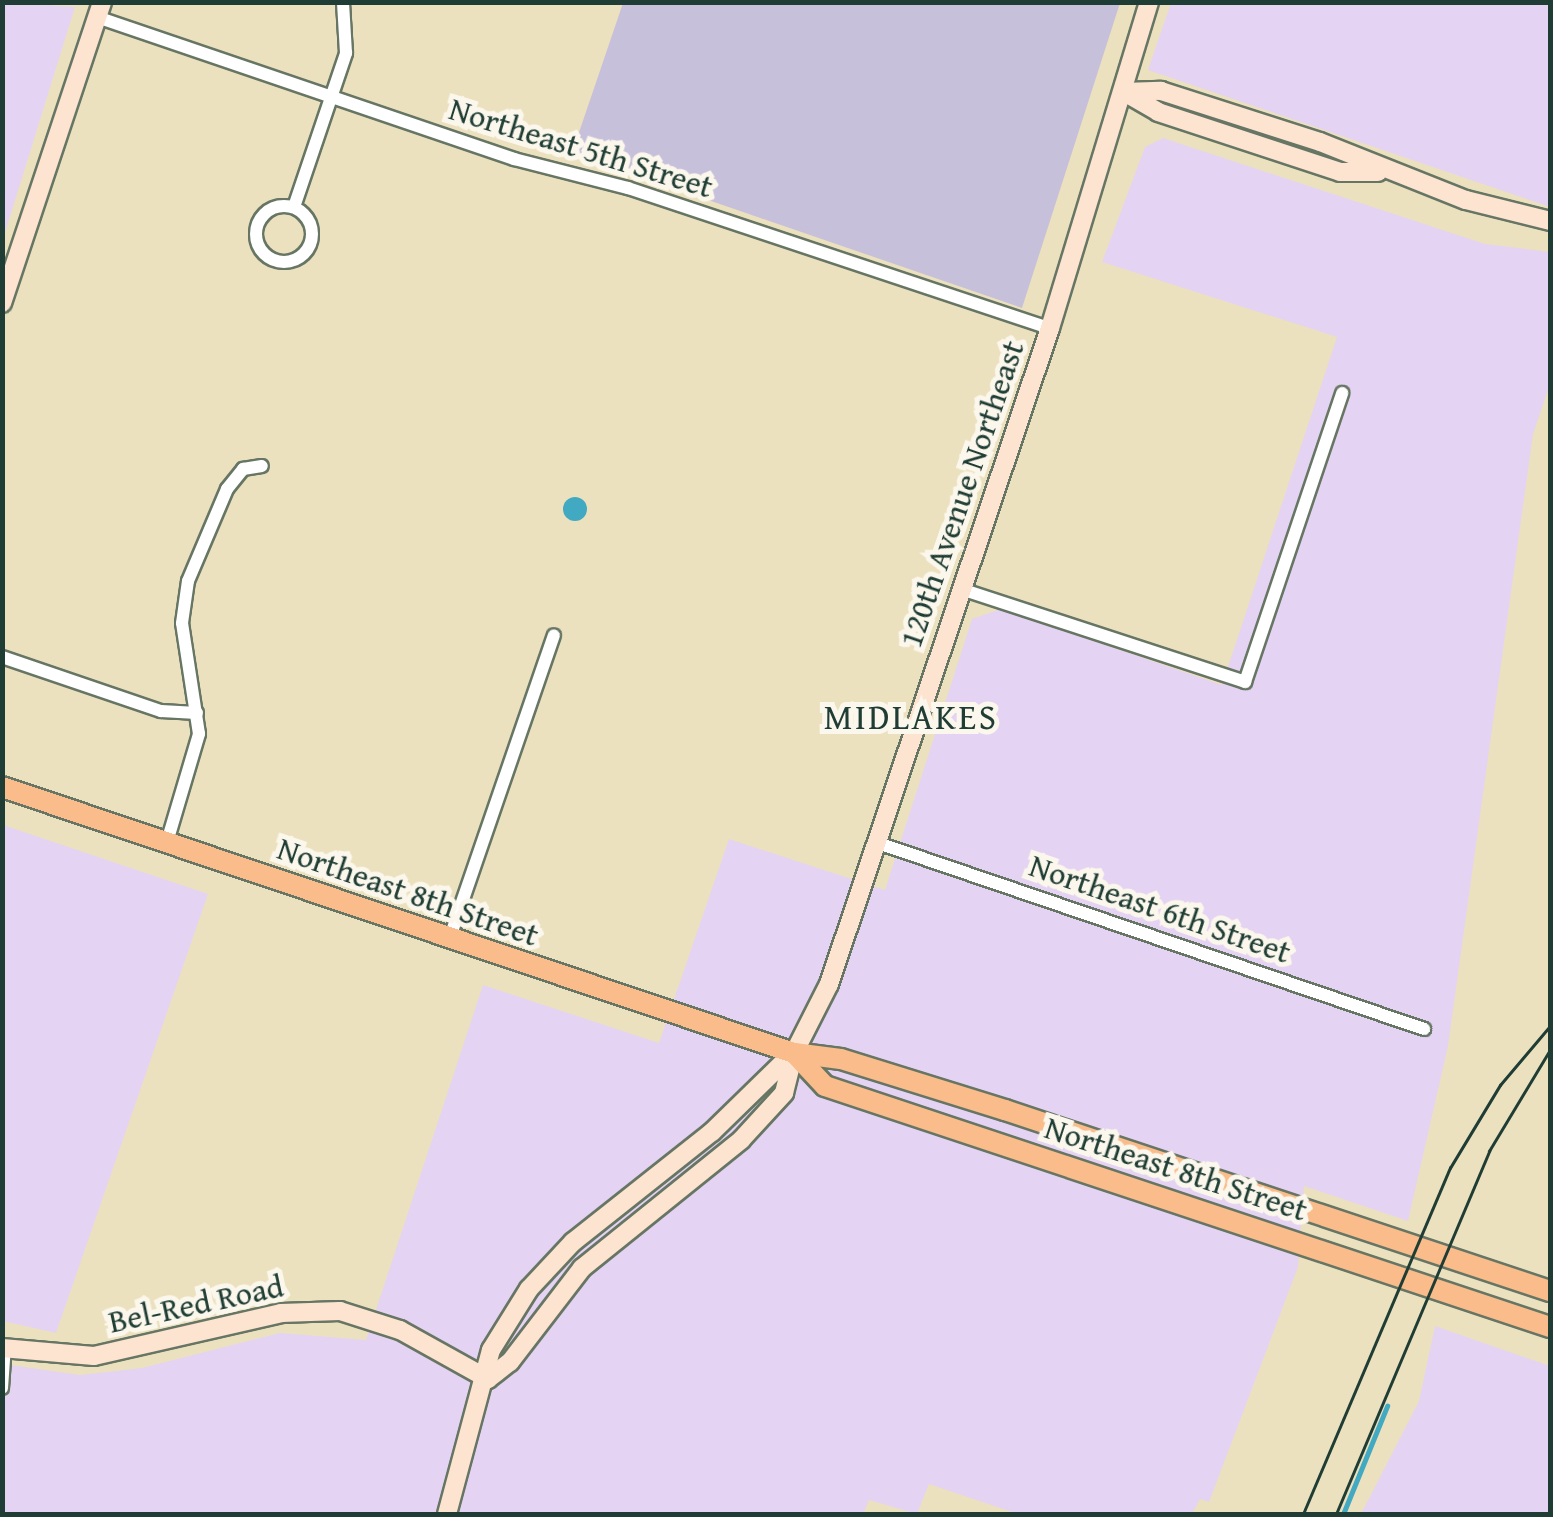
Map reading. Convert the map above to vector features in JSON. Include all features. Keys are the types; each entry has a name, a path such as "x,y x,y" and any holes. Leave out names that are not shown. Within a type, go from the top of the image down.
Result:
{"main road":[{"name":"120th Avenue Northeast","path":"488,1379 510,1362 582,1268 729,1150 781,1100 794,1053 829,984 878,843 1050,328 1149,2"},
{"path":"2,303 99,10"},
{"path":"1124,92 1161,91 1346,152 1382,172 1550,221"},
{"name":"Northeast 8th Street","path":"2,786 794,1053 841,1059 1005,1110 1550,1291"},
{"name":"120th Avenue Northeast","path":"447,1514 500,1330 551,1264 712,1132 794,1053"},
{"name":"Northeast 8th Street","path":"794,1053 826,1086 1550,1327"},
{"name":"Bel-Red Road","path":"4,1349 94,1356 281,1313 340,1311 400,1330 488,1379"}],"street":[{"path":"294,208 332,98 348,36 343,2"},
{"name":"Northeast 5th Street","path":"99,10 332,98 1050,328"},
{"path":"276,207 294,208 308,220 310,247 296,260 277,262 261,252 256,226 276,207"},
{"path":"961,589 1245,682 1342,393"},
{"path":"167,842 196,750 197,712 182,623 188,580 227,489 243,469 262,466"},
{"path":"450,937 554,635"},
{"path":"2,657 161,712 197,712"},
{"name":"Northeast 6th Street","path":"878,843 1424,1029"},
{"name":"Bel-Red Road","path":"2,1388 4,1349"}],"shaded area":[{"path":"2,3 75,7 3,239"},
{"path":"623,3 1120,3 1022,308 572,153"},
{"path":"1171,3 1550,3 1550,207 1148,70"},
{"path":"1163,138 1485,244 1550,252 1550,384 1533,434 1448,1046 1408,1221 1304,1186 1298,1267 1209,1502 1200,1499 1192,1514 1018,1514 929,1484 917,1514 869,1500 863,1514 3,1514 3,1364 80,1375 142,1368 280,1333 366,1340 483,985 659,1043 729,839 885,890 972,619 1001,609 1222,685 1337,337 1102,262 1145,147"},
{"path":"3,825 208,894 56,1333 3,1321"},
{"path":"1435,1326 1550,1366 1550,1514 1361,1514 1419,1401"}],"water":[{"path":"575,497 587,509 575,521 563,509"}],"waterway":[{"path":"1343,1514 1387,1406"}],"tram line":[{"path":"1303,1514 1450,1168 1500,1085 1550,1026"},
{"path":"1336,1514 1489,1151 1550,1050"}],"district":[{"name":"MIDLAKES","path":"911,717"}]}
